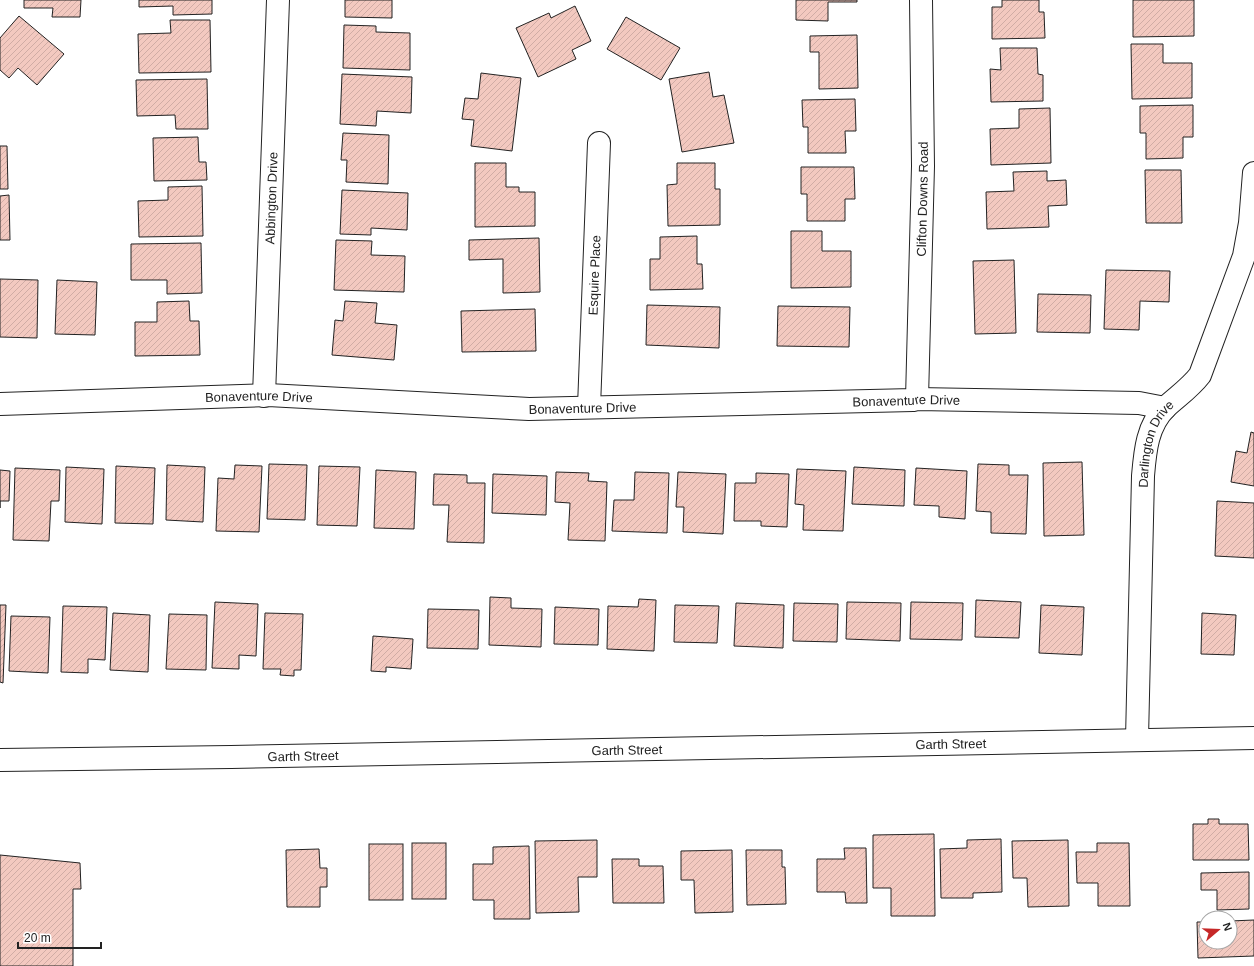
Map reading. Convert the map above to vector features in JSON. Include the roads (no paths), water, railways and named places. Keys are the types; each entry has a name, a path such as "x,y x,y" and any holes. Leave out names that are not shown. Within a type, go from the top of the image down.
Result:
{"street":[{"name":"Abbington Drive","path":"264,396 278,0"},
{"name":"Clifton Downs Road","path":"917,398 923,166 921,0"},
{"name":"Esquire Place","path":"589,407 599,143"},
{"name":"Darlington Drive","path":"1137,739 1143,476 1146,449 1152,426 1165,408 1192,385 1200,375 1244,256 1250,224 1254,173"},
{"name":"Bonaventure Drive","path":"0,404 268,395 529,409 913,400 917,398 1139,403 1165,408"},
{"name":"Garth Street","path":"0,760 1254,738"}]}
